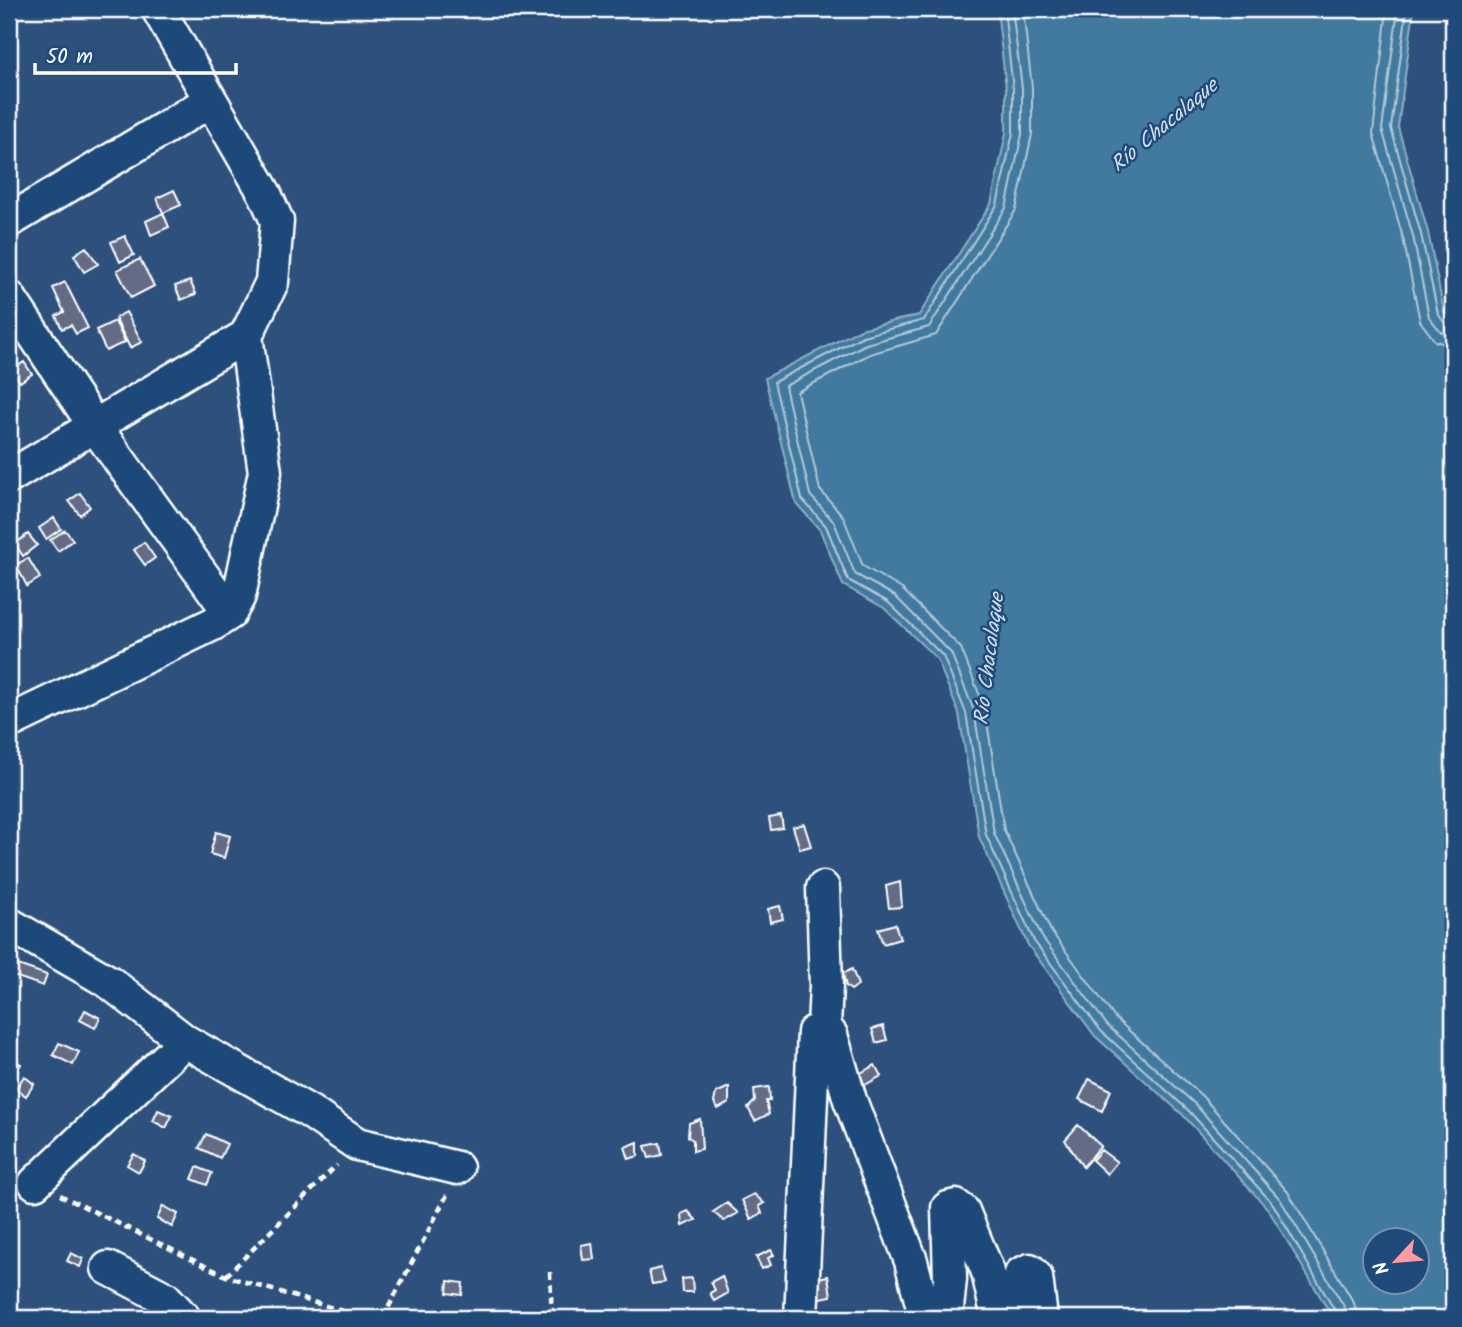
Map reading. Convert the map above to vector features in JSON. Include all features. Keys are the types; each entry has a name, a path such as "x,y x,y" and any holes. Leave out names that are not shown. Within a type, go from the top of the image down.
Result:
{"street":[{"path":"9,722 213,624 230,612 239,596 265,472 246,336 271,282 277,221 265,194 158,9"},
{"path":"9,220 209,101"},
{"path":"9,297 94,425 230,612"},
{"path":"9,477 246,336"},
{"path":"823,888 826,986 824,1026 831,1035 850,1100 911,1261 922,1304 930,1318"},
{"path":"11,930 109,982 185,1041 310,1112 357,1144 457,1168"},
{"path":"801,1318 814,1032 824,1026"},
{"path":"35,1183 185,1041"},
{"path":"946,1318 950,1279 948,1208 956,1206 963,1211 988,1272 998,1318"},
{"path":"108,1268 165,1298 184,1318"},
{"path":"1010,1318 1021,1274 1030,1270 1036,1277 1041,1318"}],"path":[{"path":"226,1276 357,1144"},
{"path":"383,1318 437,1218 457,1168"},
{"path":"35,1183 226,1276 366,1318"},
{"path":"550,1272 552,1318"}],"water":[{"name":"Río Chacalaque","path":"997,9 1414,9 1398,127 1428,232 1444,312 1453,322 1453,1318 1333,1318 1268,1209 1183,1115 1095,1036 1028,945 979,837 959,714 937,659 884,608 843,585 820,530 796,503 765,378 861,329 919,315 991,204 1006,133 1006,89"}],"building":[{"path":"174,190 181,205 163,213 157,198"},
{"path":"163,213 169,227 151,235 146,221"},
{"path":"125,236 134,255 120,262 111,242"},
{"path":"86,247 98,264 84,272 74,255"},
{"path":"140,259 154,286 131,298 117,270"},
{"path":"190,281 196,294 181,300 175,286"},
{"path":"65,282 88,328 76,334 71,325 62,329 56,316 64,312 53,288"},
{"path":"126,312 142,342 130,348 115,318"},
{"path":"115,321 125,342 106,351 96,330"},
{"path":"24,362 32,374 20,382 12,370"},
{"path":"80,493 90,507 80,515 69,501"},
{"path":"54,518 61,529 46,539 39,528"},
{"path":"65,530 73,540 58,551 50,540"},
{"path":"28,534 37,545 23,556 15,544"},
{"path":"144,542 155,558 145,565 134,550"},
{"path":"28,558 40,578 27,586 16,565"},
{"path":"781,816 783,828 771,830 769,818"},
{"path":"804,824 811,846 800,849 793,827"},
{"path":"216,832 230,836 224,858 210,854"},
{"path":"900,882 902,907 889,908 886,886"},
{"path":"780,906 783,919 770,922 768,909"},
{"path":"895,924 900,939 883,944 878,929"},
{"path":"15,964 47,975 43,986 11,975"},
{"path":"852,969 858,985 851,990 846,986 843,974"},
{"path":"85,1010 100,1018 95,1028 80,1020"},
{"path":"883,1026 887,1040 876,1043 872,1029"},
{"path":"59,1043 79,1052 73,1065 53,1055"},
{"path":"9,1057 21,1064 15,1074 9,1070"},
{"path":"875,1065 881,1076 865,1085 859,1074"},
{"path":"24,1076 34,1084 26,1096 16,1089"},
{"path":"1089,1079 1111,1090 1102,1111 1079,1099"},
{"path":"729,1087 729,1103 718,1109 714,1102 716,1093"},
{"path":"769,1087 770,1101 766,1101 769,1114 755,1121 748,1108 755,1101 754,1089"},
{"path":"158,1110 172,1116 166,1128 153,1121"},
{"path":"700,1119 702,1149 693,1151 693,1140 688,1137 689,1123"},
{"path":"1078,1125 1101,1146 1083,1167 1065,1140"},
{"path":"206,1134 227,1144 220,1158 199,1148"},
{"path":"638,1142 638,1156 629,1159 625,1147"},
{"path":"660,1143 662,1155 649,1158 645,1146"},
{"path":"1101,1150 1117,1162 1107,1174 1092,1160"},
{"path":"134,1154 145,1161 139,1172 127,1165"},
{"path":"197,1167 212,1173 207,1185 192,1179"},
{"path":"754,1194 764,1203 759,1206 762,1213 751,1219 742,1200"},
{"path":"727,1203 738,1213 724,1221 713,1212"},
{"path":"163,1206 178,1214 172,1227 157,1219"},
{"path":"688,1211 696,1220 682,1226 681,1214"},
{"path":"592,1243 594,1259 583,1260 581,1245"},
{"path":"771,1250 774,1255 768,1258 771,1265 762,1269 756,1257"},
{"path":"71,1253 83,1259 80,1267 67,1261"},
{"path":"661,1268 665,1282 652,1284 649,1271"},
{"path":"722,1276 728,1293 714,1301 710,1293 715,1290 711,1282"},
{"path":"828,1276 831,1296 815,1299 812,1279"},
{"path":"692,1278 693,1292 683,1292 682,1279"},
{"path":"448,1281 463,1283 462,1295 447,1293"}]}
